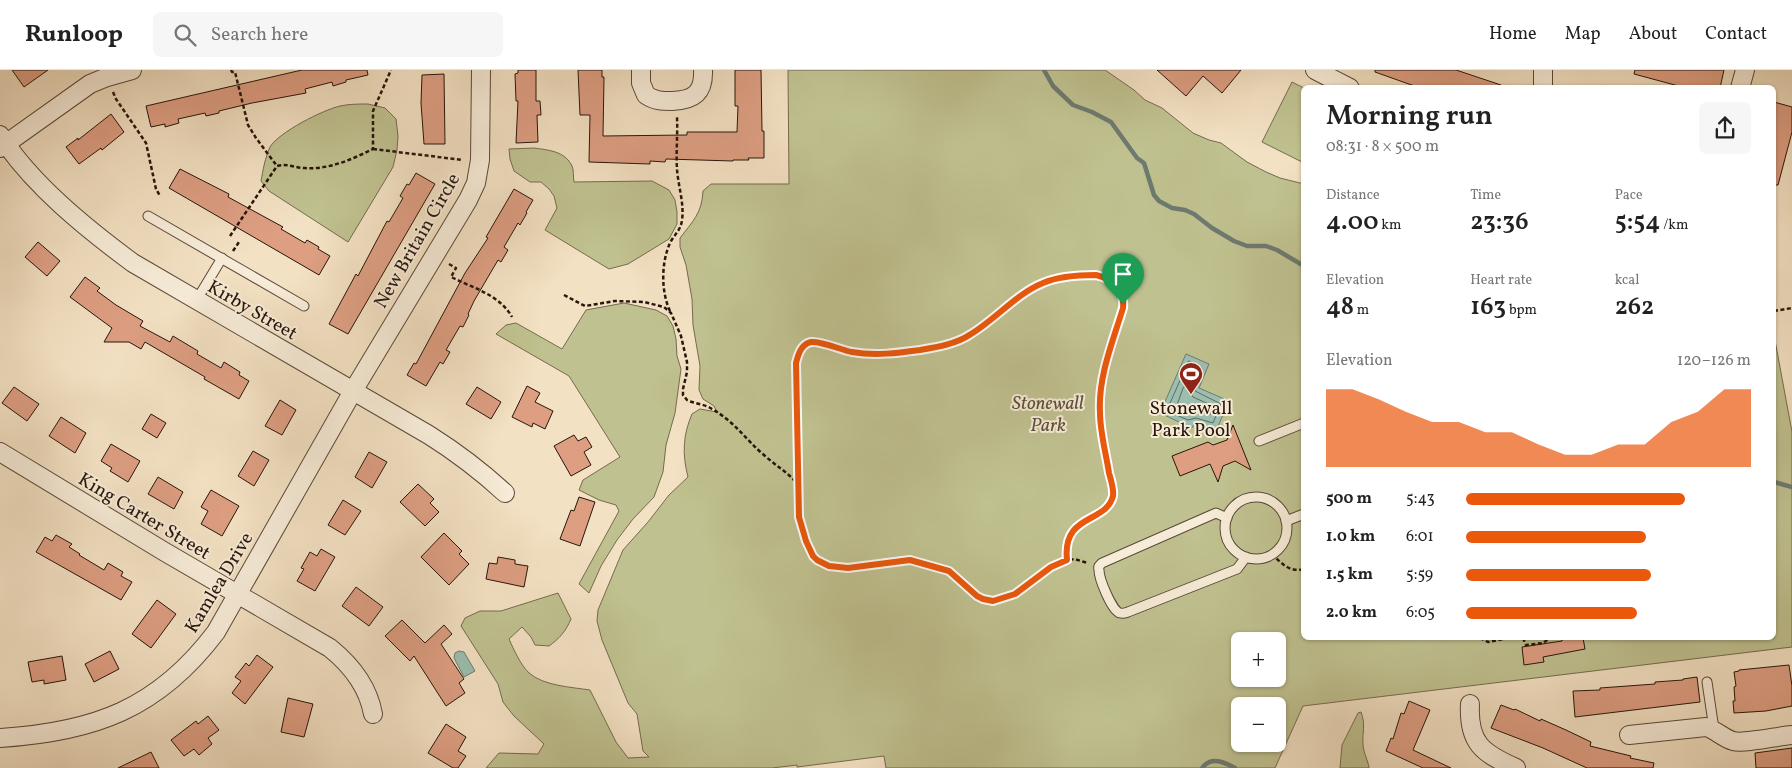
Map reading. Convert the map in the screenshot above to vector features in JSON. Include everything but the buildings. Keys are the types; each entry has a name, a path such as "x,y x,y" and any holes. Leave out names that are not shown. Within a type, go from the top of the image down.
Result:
{"street":[{"path":"2,143 90,84 107,76 132,70"},
{"name":"New Britain Circle","path":"353,391 468,200 476,183 480,160 481,70"},
{"path":"641,70 641,83 646,95 660,102 686,100 698,92 704,79 704,70"},
{"path":"1315,70 1344,85"},
{"path":"1543,70 1543,85"},
{"path":"1741,85 1745,70"},
{"name":"Kirby Street","path":"2,143 46,188 100,238 133,263 451,449 505,493"},
{"name":"Kamlea Drive","path":"0,738 56,733 87,725 117,714 141,703 182,671 216,632 353,391"},
{"name":"King Carter Street","path":"0,452 330,648 342,658 365,688 373,714"},
{"path":"1470,704 1472,730 1476,740 1484,751 1493,758 1516,768"},
{"path":"1628,735 1706,727 1714,729 1733,741 1744,742 1792,735"}],"lane":[{"path":"148,216 304,306"},
{"path":"196,300 222,258"},
{"path":"1259,441 1301,424"},
{"path":"1258,497 1273,502 1279,507 1286,521 1286,537 1282,544 1272,554 1262,558 1246,557 1239,554 1228,542 1225,526 1227,518 1230,511 1242,500 1258,497"},
{"path":"1227,518 1216,514 1106,560 1099,566 1100,576 1111,604 1118,613 1123,614 1236,569 1246,557"},
{"path":"1286,521 1301,515"},
{"path":"1707,682 1714,729"}],"path":[{"path":"231,70 235,72 248,125 277,166"},
{"path":"373,149 374,111 391,70"},
{"path":"116,99 146,143 156,189 160,196"},
{"path":"677,101 678,177 682,197 682,220 680,229 669,245 664,274 665,296 681,336 687,362 683,395 687,400 710,407 721,414 798,484"},
{"path":"277,166 289,165 306,169 324,167 344,162 373,149 457,159"},
{"path":"230,236 277,166"},
{"path":"1067,560 1069,540 1075,528 1107,506 1113,492 1100,412 1100,391 1123,308 1123,299 1116,284 1096,275 1074,276 1044,282 1030,290 970,335 944,346 899,353 876,354 854,352 814,342 807,344 800,351 796,363 799,517 806,541 813,556 829,566 848,568 910,560 949,571 977,596 993,601 1015,594 1051,567 1067,560 1080,560 1099,566"},
{"path":"451,277 498,300 512,317"},
{"path":"564,295 585,306 615,301 644,302 664,307 672,313"},
{"path":"1776,311 1792,308"},
{"path":"1272,554 1280,563 1291,569 1296,571 1301,570"},
{"path":"1484,640 1488,642 1498,640"},
{"path":"1524,640 1526,646 1543,643 1547,640"}],"green space":[{"name":"Stonewall Park","path":"788,70 1105,70 1145,100 1162,108 1193,133 1221,143 1247,162 1266,172 1301,183 1301,640 1776,640 1776,346 1792,432 1792,647 1303,706 1286,744 1286,697 1231,697 1231,752 1282,752 1275,768 886,768 884,756 797,767 797,765 772,768 486,768 499,753 538,754 544,744 514,716 503,702 498,684 461,626 465,618 480,611 501,611 558,593 571,619 567,627 559,638 549,646 535,645 522,627 509,639 518,657 529,673 542,681 590,690 616,742 628,758 649,757 643,751 637,714 628,703 602,640 597,621 598,610 623,550 669,495 688,477 684,445 692,414 700,409 717,412 714,406 703,399 699,390 700,366 693,325 692,299 686,265 680,247 680,238 699,211 703,191 711,184 789,184"},
{"path":"1292,82 1301,86 1301,162 1262,142"},
{"path":"368,104 385,108 396,119 397,150 393,167 348,242 269,191 261,181 265,160 270,147 282,135 302,122 332,108"},
{"path":"534,148 556,152 565,157 573,168 574,182 652,181 669,190 675,200 677,224 669,239 628,264 609,269 545,230 557,208 554,196 541,182 530,182 514,171 510,159 509,149"},
{"path":"624,303 656,310 667,316 673,326 677,356 681,369 675,413 666,445 663,472 654,497 633,519 617,540 601,566 589,593 579,584 619,511 616,505 599,500 579,490 583,480 620,457 569,376 496,334 506,325 516,323 562,349 586,310"},
{"path":"1361,712 1364,725 1363,747 1369,768 1340,768 1342,745 1358,713"}],"water":[{"name":"Stonewall Park Pool","path":"1186,354 1209,364 1199,388 1229,401 1216,431 1195,422 1192,428 1160,413"},
{"path":"459,651 464,652 475,671 464,677 454,658 455,653"}],"waterway":[{"path":"1044,70 1053,86 1073,105 1111,122 1137,158 1144,163 1154,195 1159,201 1172,208 1194,214 1212,228 1234,241 1247,246 1266,246 1277,250 1301,264"},
{"path":"1776,483 1792,487"},
{"path":"1202,768 1213,761 1222,762 1235,768"}],"place":[{"name":"Stonewall Park Pool","path":"1191,395"}],"route":[{"path":"1096,275 1108,279 1120,289 1123,304 1100,391 1100,412 1113,492 1112,497 1107,506 1080,524 1072,532 1069,540 1067,560 1057,563 1015,594 999,600 989,601 977,596 949,571 918,564 910,560 835,568 823,564 813,556 804,536 799,517 796,363 803,347 810,342 814,342 854,352 876,354 899,353 944,346 970,335 1019,297 1044,282 1065,277 1096,275"}]}
